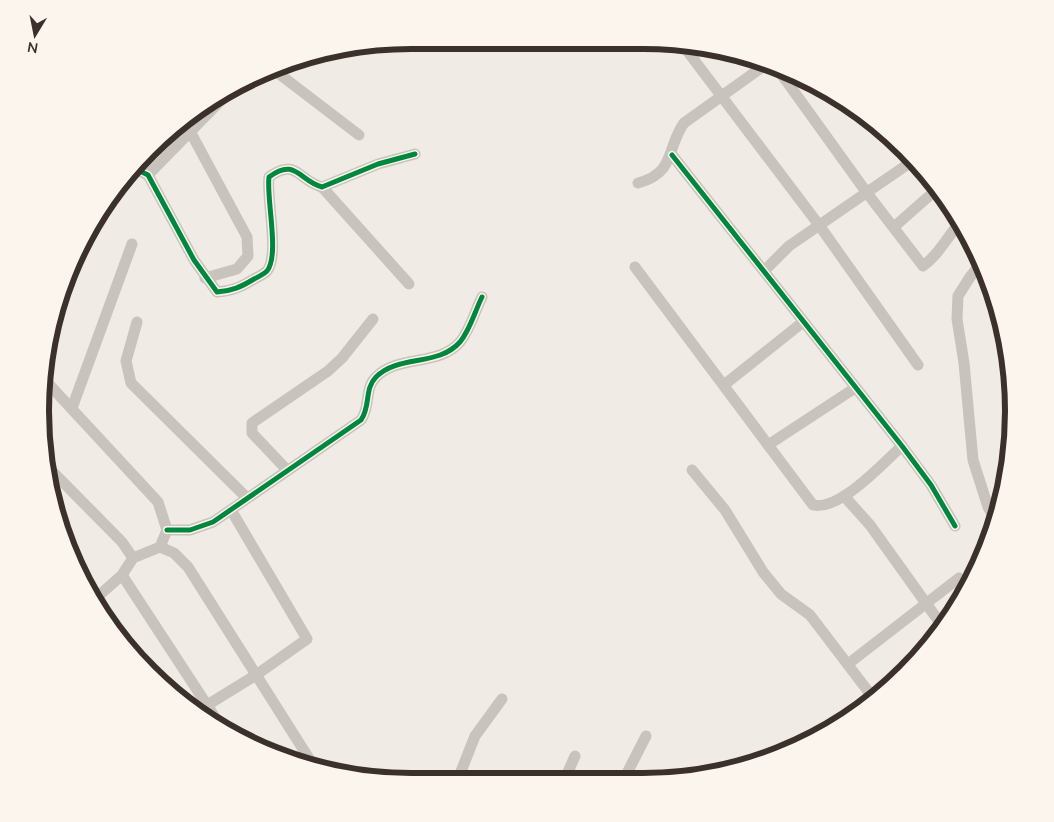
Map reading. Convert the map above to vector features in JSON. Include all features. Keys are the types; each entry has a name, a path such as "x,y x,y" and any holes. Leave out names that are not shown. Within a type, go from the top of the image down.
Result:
{"street":[{"path":"688,52 819,225 918,365"},
{"path":"638,183 655,176 672,155 677,132 684,123 761,69"},
{"path":"279,74 359,136"},
{"path":"783,77 867,193 923,266 931,260 955,228"},
{"path":"148,175 215,106"},
{"path":"191,132 247,237 248,256 237,269 206,278"},
{"path":"322,187 378,164 415,154"},
{"path":"672,155 902,446 931,485 955,526"},
{"path":"764,271 789,246 908,164"},
{"path":"140,171 148,175 206,278 217,292 234,290 267,271 270,264 272,225 267,189 269,178 273,174 288,169 300,172 314,185 322,187 409,284"},
{"path":"894,227 932,193"},
{"path":"72,408 132,244"},
{"path":"635,267 813,505 821,506 844,496 902,446"},
{"path":"977,269 958,296 957,319 964,363 973,460 991,512"},
{"path":"167,530 198,528 230,510 361,420 367,409 369,387 379,374 396,365 440,355 456,346 465,335 482,297"},
{"path":"287,470 252,433 252,423 328,371 342,358 373,319"},
{"path":"137,322 126,361 131,383 246,498"},
{"path":"724,385 803,322"},
{"path":"50,387 72,408 158,502 167,530 160,547"},
{"path":"768,445 855,388"},
{"path":"692,470 725,510 764,572 781,594 810,615 870,693"},
{"path":"55,474 122,542 133,558"},
{"path":"844,496 870,525 938,620"},
{"path":"203,707 256,675 307,639 230,510"},
{"path":"99,595 122,575 133,558 160,547 174,553 188,567 309,758"},
{"path":"122,575 144,613 214,715"},
{"path":"848,664 959,578"},
{"path":"460,773 475,736 502,699"},
{"path":"627,773 646,736"},
{"path":"568,773 575,756"}],"cycle path":[{"path":"140,171 148,175 194,260 217,292 232,290 245,284 266,272 271,263 273,240 269,177 278,171 292,170 322,187 378,164 415,154"},
{"path":"672,155 902,446 931,485 955,526"},
{"path":"167,530 190,530 213,522 361,420 366,409 370,387 376,377 396,365 430,358 451,350 467,332 482,297"}]}
